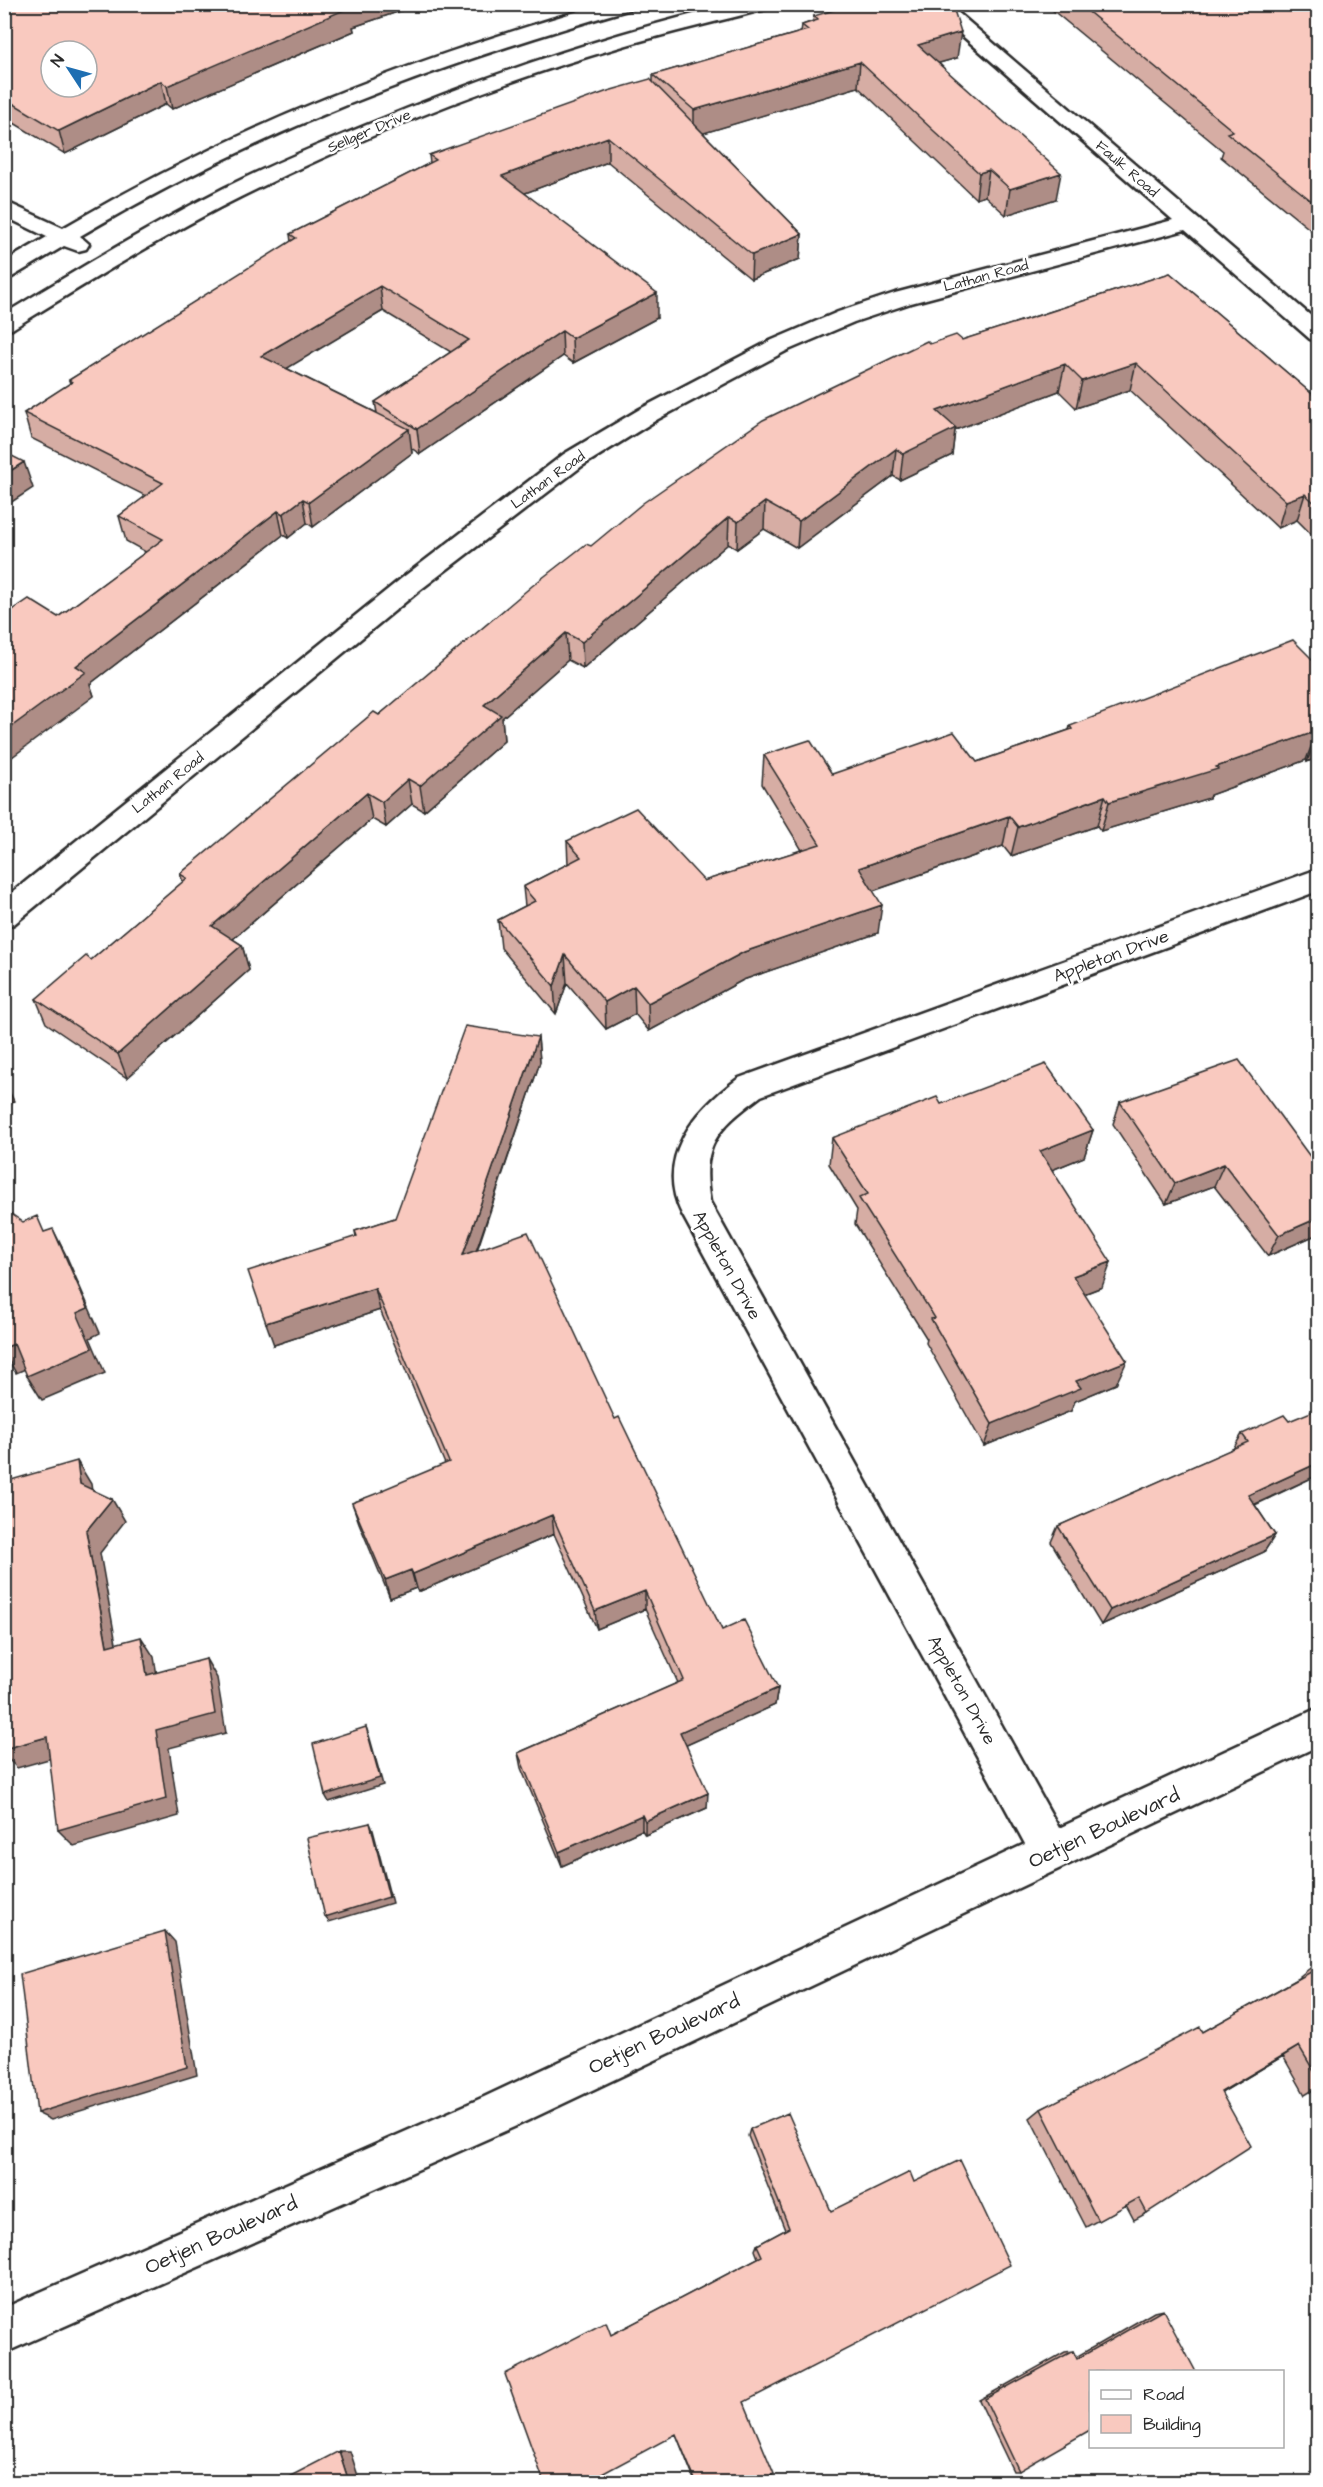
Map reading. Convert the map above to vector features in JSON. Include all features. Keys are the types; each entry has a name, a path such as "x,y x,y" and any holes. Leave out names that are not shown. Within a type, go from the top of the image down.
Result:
{"street":[{"path":"4,272 137,194 223,150 310,111 435,63 544,27 627,4"},
{"name":"Sellger Drive","path":"4,324 108,260 214,202 286,166 427,106 543,64 621,39 763,4"},
{"name":"Faulk Road","path":"936,4 1318,334"},
{"path":"4,207 108,260"},
{"name":"Lathan Road","path":"4,916 411,584 573,460 649,414 778,346 846,317 903,298 1190,222"},
{"name":"Appleton Drive","path":"1051,1852 694,1204 690,1168 698,1140 718,1110 750,1087 1318,880"},
{"name":"Oetjen Boulevard","path":"4,2331 499,2112 1318,1727"}],"building":[{"path":"4,4 349,4 347,5 351,7 167,86 161,81 59,131 4,98"},
{"path":"853,4 871,4 877,10 897,4 952,4 961,32 918,45 1061,173 1010,189 989,170 979,173 860,62 694,110 653,75 808,30 802,25 818,20 814,16"},
{"path":"1079,4 1318,4 1318,206 1227,133 1233,131"},
{"path":"650,79 802,234 752,255 608,137 502,176 657,293 572,338 562,331 417,429 375,402 469,340 380,286 261,356 409,429 309,502 303,499 283,514 278,511 76,666 86,672 4,732 4,616 29,599 58,617 163,539 119,516 163,483 24,413 72,382 69,380 296,238 290,234 436,160 429,155 608,91"},
{"path":"1170,273 1318,399 1318,506 1305,494 1286,501 1136,363 1082,381 1065,364 937,411 956,428 903,454 896,449 799,521 765,502 738,522 729,517 582,642 566,633 484,705 501,715 420,786 408,779 382,802 367,793 212,926 242,945 118,1054 36,999 86,956 91,960 187,878 180,874 374,712 379,715 532,586 586,544 591,546 643,503 763,420 927,341 930,344 956,335 962,340"},
{"path":"4,452 24,462 4,475"},
{"path":"1293,640 1318,665 1318,732 1216,767 1218,769 1109,802 1105,796 1018,827 1009,816 859,868 882,905 744,952 648,1003 634,986 605,1002 565,955 554,986 498,920 535,901 523,887 581,857 567,841 636,808 704,881 820,844 764,755 810,740 832,774 954,732 977,762 1072,729 1070,726"},
{"path":"465,1026 538,1037 463,1255 528,1232 615,1419 619,1417 722,1630 744,1620 778,1688 680,1732 708,1793 645,1821 642,1815 559,1852 518,1753 684,1680 645,1591 595,1611 552,1515 413,1574 411,1570 385,1580 352,1503 449,1462 375,1288 266,1323 248,1271 357,1236 355,1231 395,1218"},
{"path":"1239,1060 1318,1165 1318,1218 1279,1235 1224,1164 1175,1183 1120,1102"},
{"path":"1046,1064 1093,1130 1040,1151 1111,1262 1073,1276 1127,1361 1076,1381 1081,1388 992,1424 931,1319 935,1318 859,1198 868,1194 832,1138 937,1097 941,1104"},
{"path":"4,1209 23,1222 37,1216 44,1232 53,1229 88,1308 77,1313 92,1348 27,1376 14,1344 4,1348"},
{"path":"1318,1409 1318,1463 1248,1495 1275,1535 1110,1610 1058,1526 1248,1442 1242,1434 1284,1415 1289,1421"},
{"path":"77,1461 80,1484 112,1499 86,1531 107,1646 141,1637 147,1675 206,1659 215,1714 156,1730 166,1799 58,1830 47,1737 4,1749 4,1482"},
{"path":"366,1727 380,1778 325,1795 313,1744"},
{"path":"370,1823 389,1897 325,1917 307,1838"},
{"path":"165,1931 187,2067 37,2113 20,1974"},
{"path":"1318,1968 1318,2078 1299,2046 1221,2092 1251,2146 1147,2213 1139,2198 1098,2221 1041,2109 1200,2027 1203,2032"},
{"path":"788,2113 831,2211 910,2172 914,2182 960,2160 1010,2265 744,2402 774,2474 768,2477 770,2482 696,2482 676,2434 587,2482 544,2482 505,2374 606,2322 611,2335 762,2256 757,2245 789,2228 750,2129"},
{"path":"1163,2310 1195,2370 1089,2370 1089,2431 1019,2471 985,2399 1073,2351 1077,2359"},
{"path":"339,2451 349,2482 279,2482"}]}
